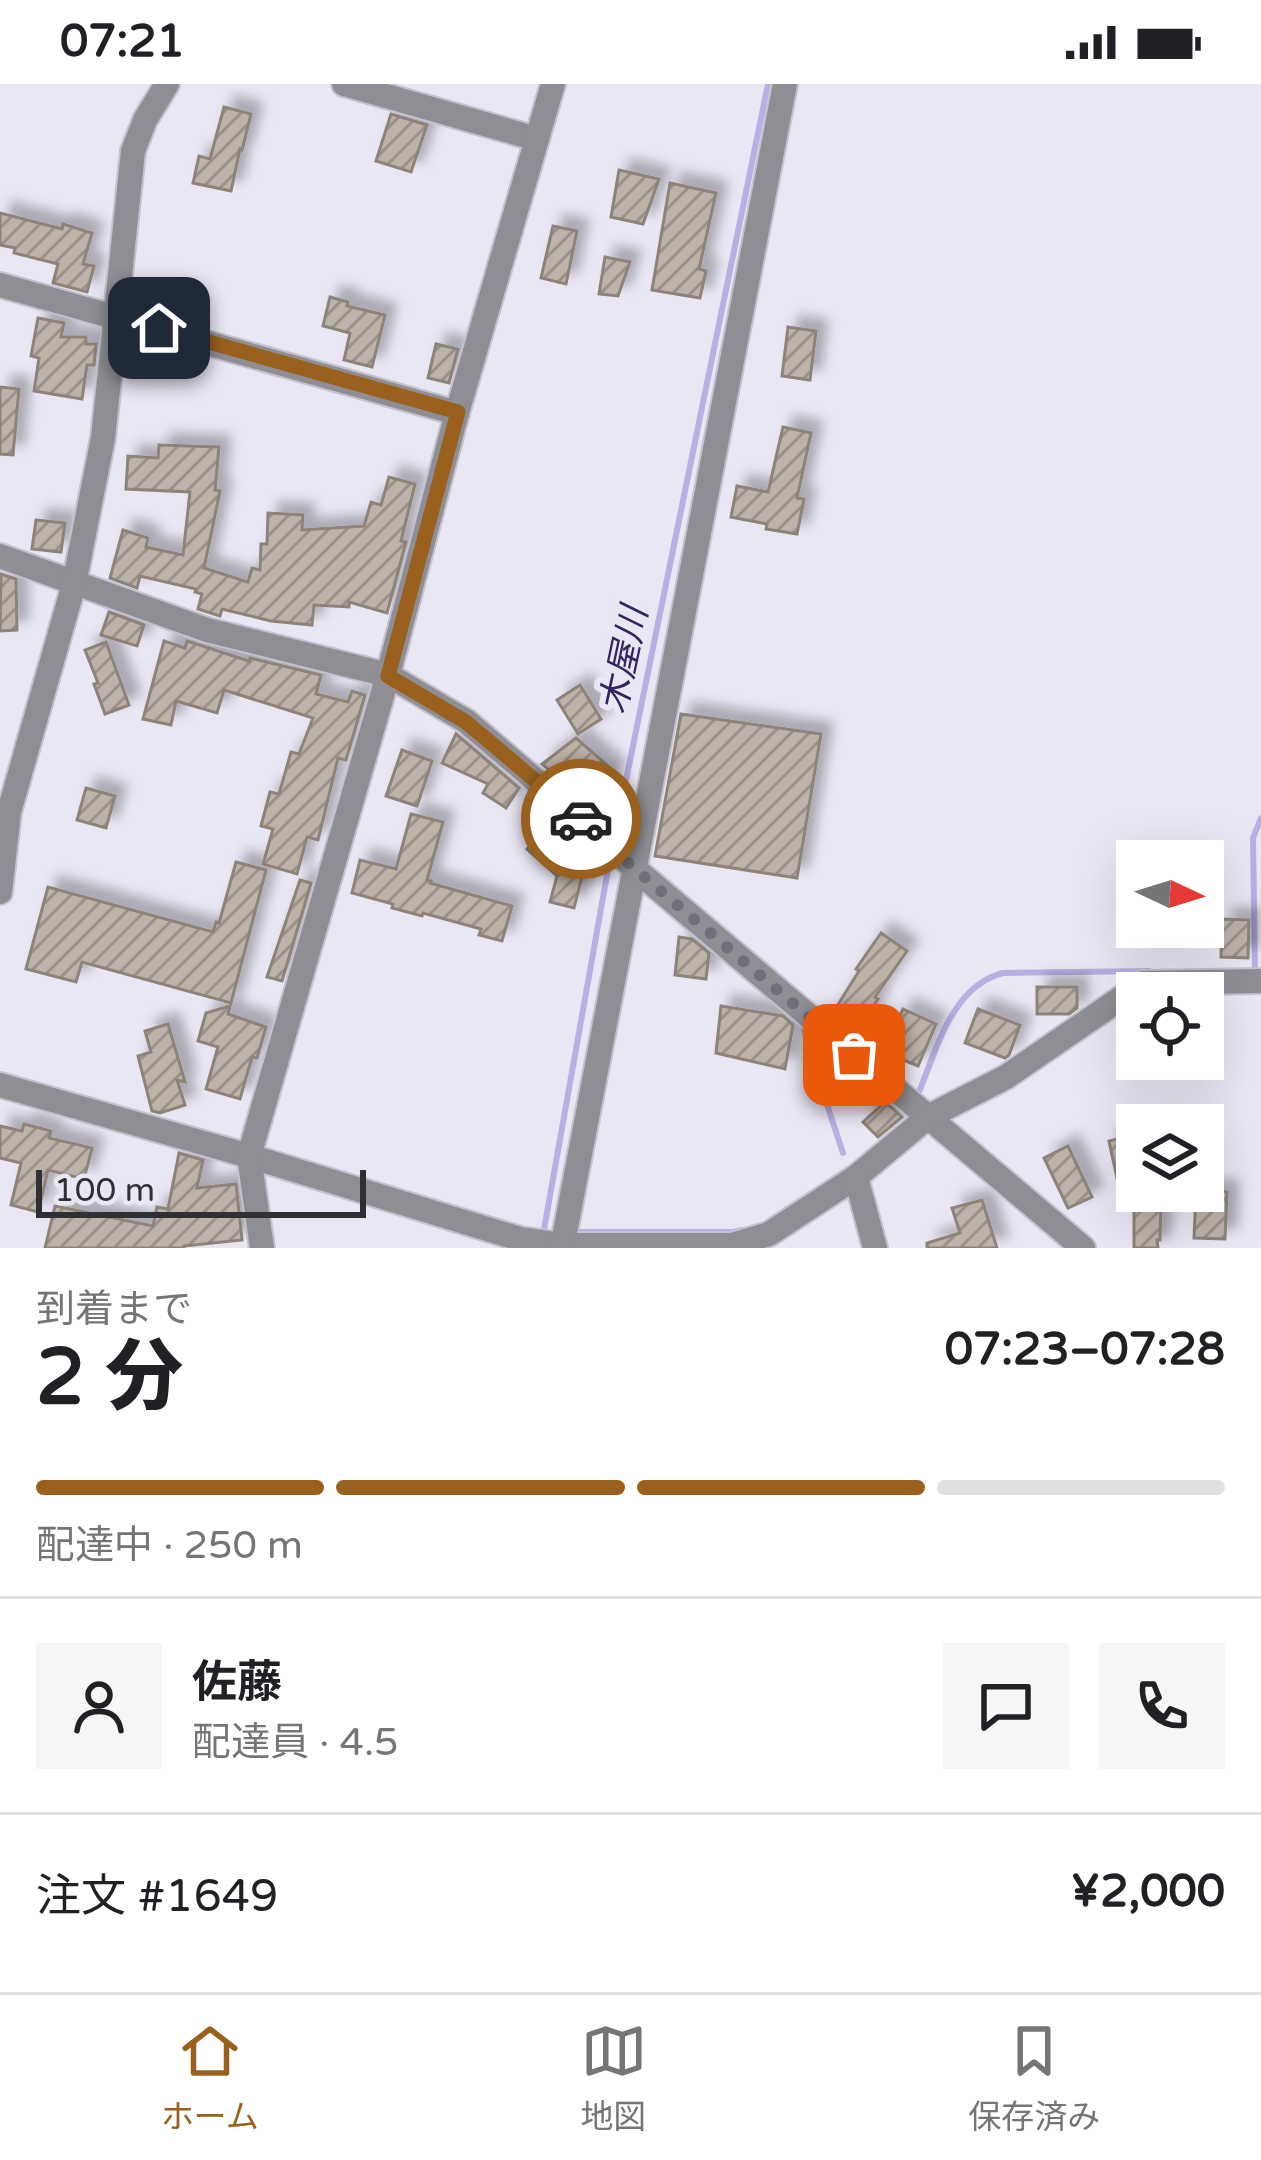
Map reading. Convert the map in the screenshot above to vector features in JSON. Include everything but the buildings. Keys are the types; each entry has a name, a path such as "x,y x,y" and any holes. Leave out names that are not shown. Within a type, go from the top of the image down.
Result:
{"street":[{"path":"0,892 9,812 74,584 104,438 133,151 167,84"},
{"path":"344,84 537,139"},
{"path":"262,1248 249,1156 553,84"},
{"path":"562,1246 785,84"},
{"path":"0,285 458,412"},
{"path":"0,556 207,630 388,676 466,722 1083,1248"},
{"path":"0,1085 520,1239 562,1246 732,1245 769,1234 856,1177 928,1117 1006,1077 1143,983 1261,981"},
{"path":"856,1177 875,1248"}],"waterway":[{"name":"木屋川","path":"614,839 768,84"},
{"path":"1255,971 1253,838 1261,818"},
{"name":"木屋川","path":"543,1235 610,858"},
{"path":"917,1097 948,1023 985,980 1003,973 1149,971"},
{"path":"803,1025 843,1153"},
{"path":"577,1232 742,1230"}],"way so far":[{"path":"581,819 854,1055"}],"route":[{"path":"159,328 458,412 388,676 466,722 581,819"}]}
